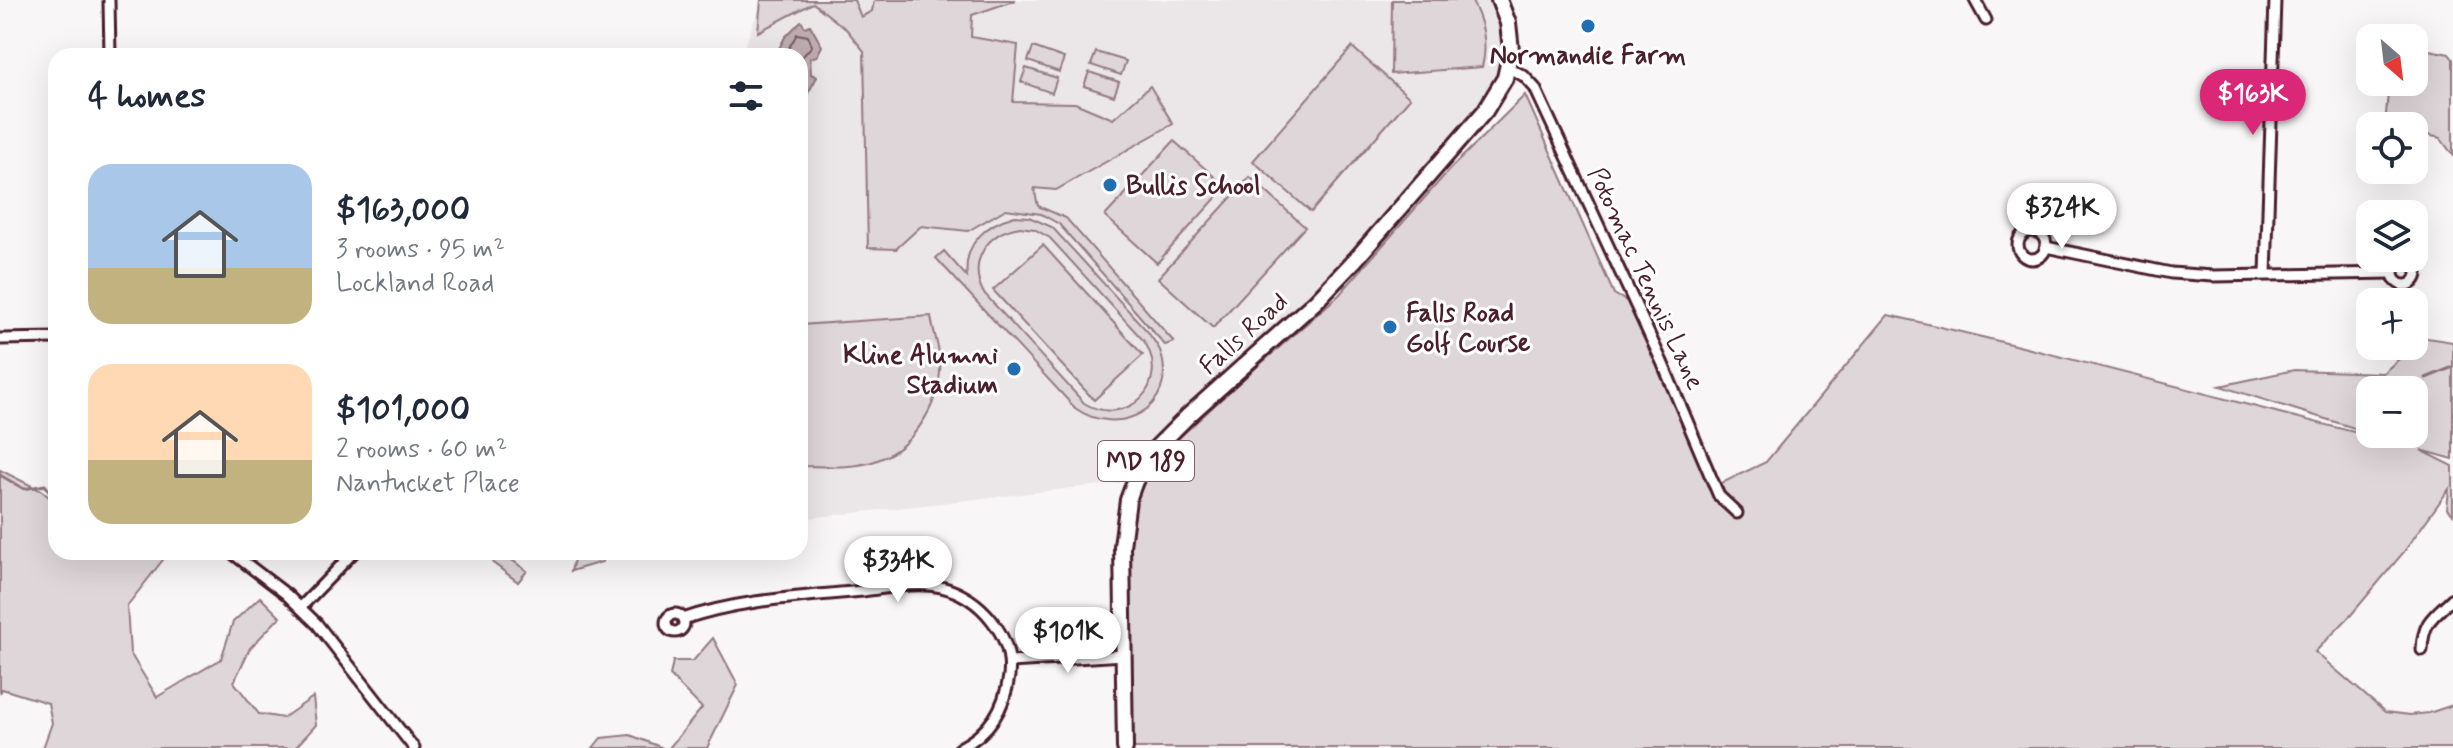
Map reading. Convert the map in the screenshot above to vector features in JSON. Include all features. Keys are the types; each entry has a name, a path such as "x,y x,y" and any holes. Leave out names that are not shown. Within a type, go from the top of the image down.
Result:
{"main road":[{"name":"Falls Road","path":"1125,748 1124,523 1131,490 1144,464 1188,416 1316,301 1485,111 1498,93 1509,68 1511,35 1499,0"}],"street":[{"path":"109,0 110,48"},
{"path":"1975,0 1986,20"},
{"path":"2266,274 2275,0"},
{"name":"Potomac Tennis Lane","path":"1509,68 1524,76 1535,88 1662,362 1719,496 1737,513"},
{"path":"2046,247 2171,273 2213,276 2393,273"},
{"path":"0,339 48,338"},
{"path":"241,560 301,607 414,748"},
{"path":"301,607 346,560"},
{"path":"683,619 732,604 934,585 964,596 985,612 1003,640 1010,662 1005,692 995,718 982,734 960,748"},
{"path":"2422,650 2423,631 2453,598"},
{"path":"1010,662 1124,655"}],"shaded area":[{"path":"761,0 854,0 861,17 872,11 874,1 879,0 1016,0 972,15 971,37 1018,45 1013,102 1075,103 1113,119 1150,86 1173,124 1056,190 1034,188 1038,206 1066,218 1174,342 1165,345 1059,224 1041,214 1006,209 968,231 921,226 896,249 868,248 864,51 847,30 813,3 758,32"},
{"name":"Bullis School","path":"762,0 1499,0 1506,17 1505,78 1355,260 1188,416 1135,481 808,518 808,48 744,48"},
{"path":"1392,0 1471,0 1483,32 1482,67 1391,74"},
{"path":"1033,47 1064,58 1059,72 1028,61"},
{"path":"1352,47 1410,98 1311,212 1253,161"},
{"path":"2428,50 2449,54 2453,59 2453,155 2440,138 2428,135 2428,112 2386,112 2388,96 2428,96"},
{"path":"1096,52 1126,61 1121,75 1091,65"},
{"path":"1026,68 1057,78 1052,93 1021,82"},
{"path":"1089,72 1119,82 1114,96 1084,86"},
{"name":"Falls Road Golf Course","path":"1525,95 1614,294 1641,309 1718,485 1766,462 1888,315 2356,432 2356,448 2428,448 2428,376 2356,376 2356,429 2220,386 2294,370 2383,373 2398,360 2428,360 2428,338 2453,342 2453,459 2421,450 2453,466 2453,514 2447,509 2449,489 2403,553 2315,652 2385,712 2410,715 2453,705 2453,748 1133,748 1132,507 1155,460 1339,295 1450,169"},
{"path":"1174,141 1226,187 1157,263 1105,216"},
{"path":"1250,177 1305,227 1213,328 1158,278"},
{"path":"1015,216 1029,217 1052,227 1148,332 1160,350 1164,373 1161,390 1153,403 1140,413 1126,419 1109,420 1092,417 1075,408 936,258 944,251 967,277 969,255 978,237","holes":["1020,227 1034,229 1050,238 1144,341 1153,372 1141,398 1130,406 1100,410 1084,403 983,292 979,281 979,259 990,242 1008,230"]},
{"path":"1043,245 1143,355 1094,400 993,290"},
{"path":"931,316 940,358 937,390 924,420 902,445 866,464 808,466 808,324"},
{"path":"0,470 48,496 48,560 163,560 127,606 130,653 157,697 221,659 233,622 260,597 280,617 250,648 234,682 259,714 283,718 313,697 316,725 295,748 43,748 52,723 48,703 2,689 0,693"},
{"path":"495,560 512,560 527,571 518,582 493,563"},
{"path":"574,560 603,560 602,562 571,571"},
{"path":"713,638 738,685 707,748 669,748 702,708 670,676 673,661 693,661"},
{"path":"630,735 663,748 593,748 601,738"}],"water":[{"path":"801,21 805,27 810,25 822,46 817,56 810,58 811,74 817,77 808,93 808,48 779,48 785,37"}],"waterway":[{"path":"2428,377 2453,367"},
{"path":"0,475 24,489 45,485 48,489"}],"place":[{"name":"Normandie Farm","path":"1588,26"},
{"name":"Bullis School","path":"1110,185"},
{"name":"Falls Road Golf Course","path":"1390,327"},
{"name":"Kline Alumni Stadium","path":"1014,369"}]}
